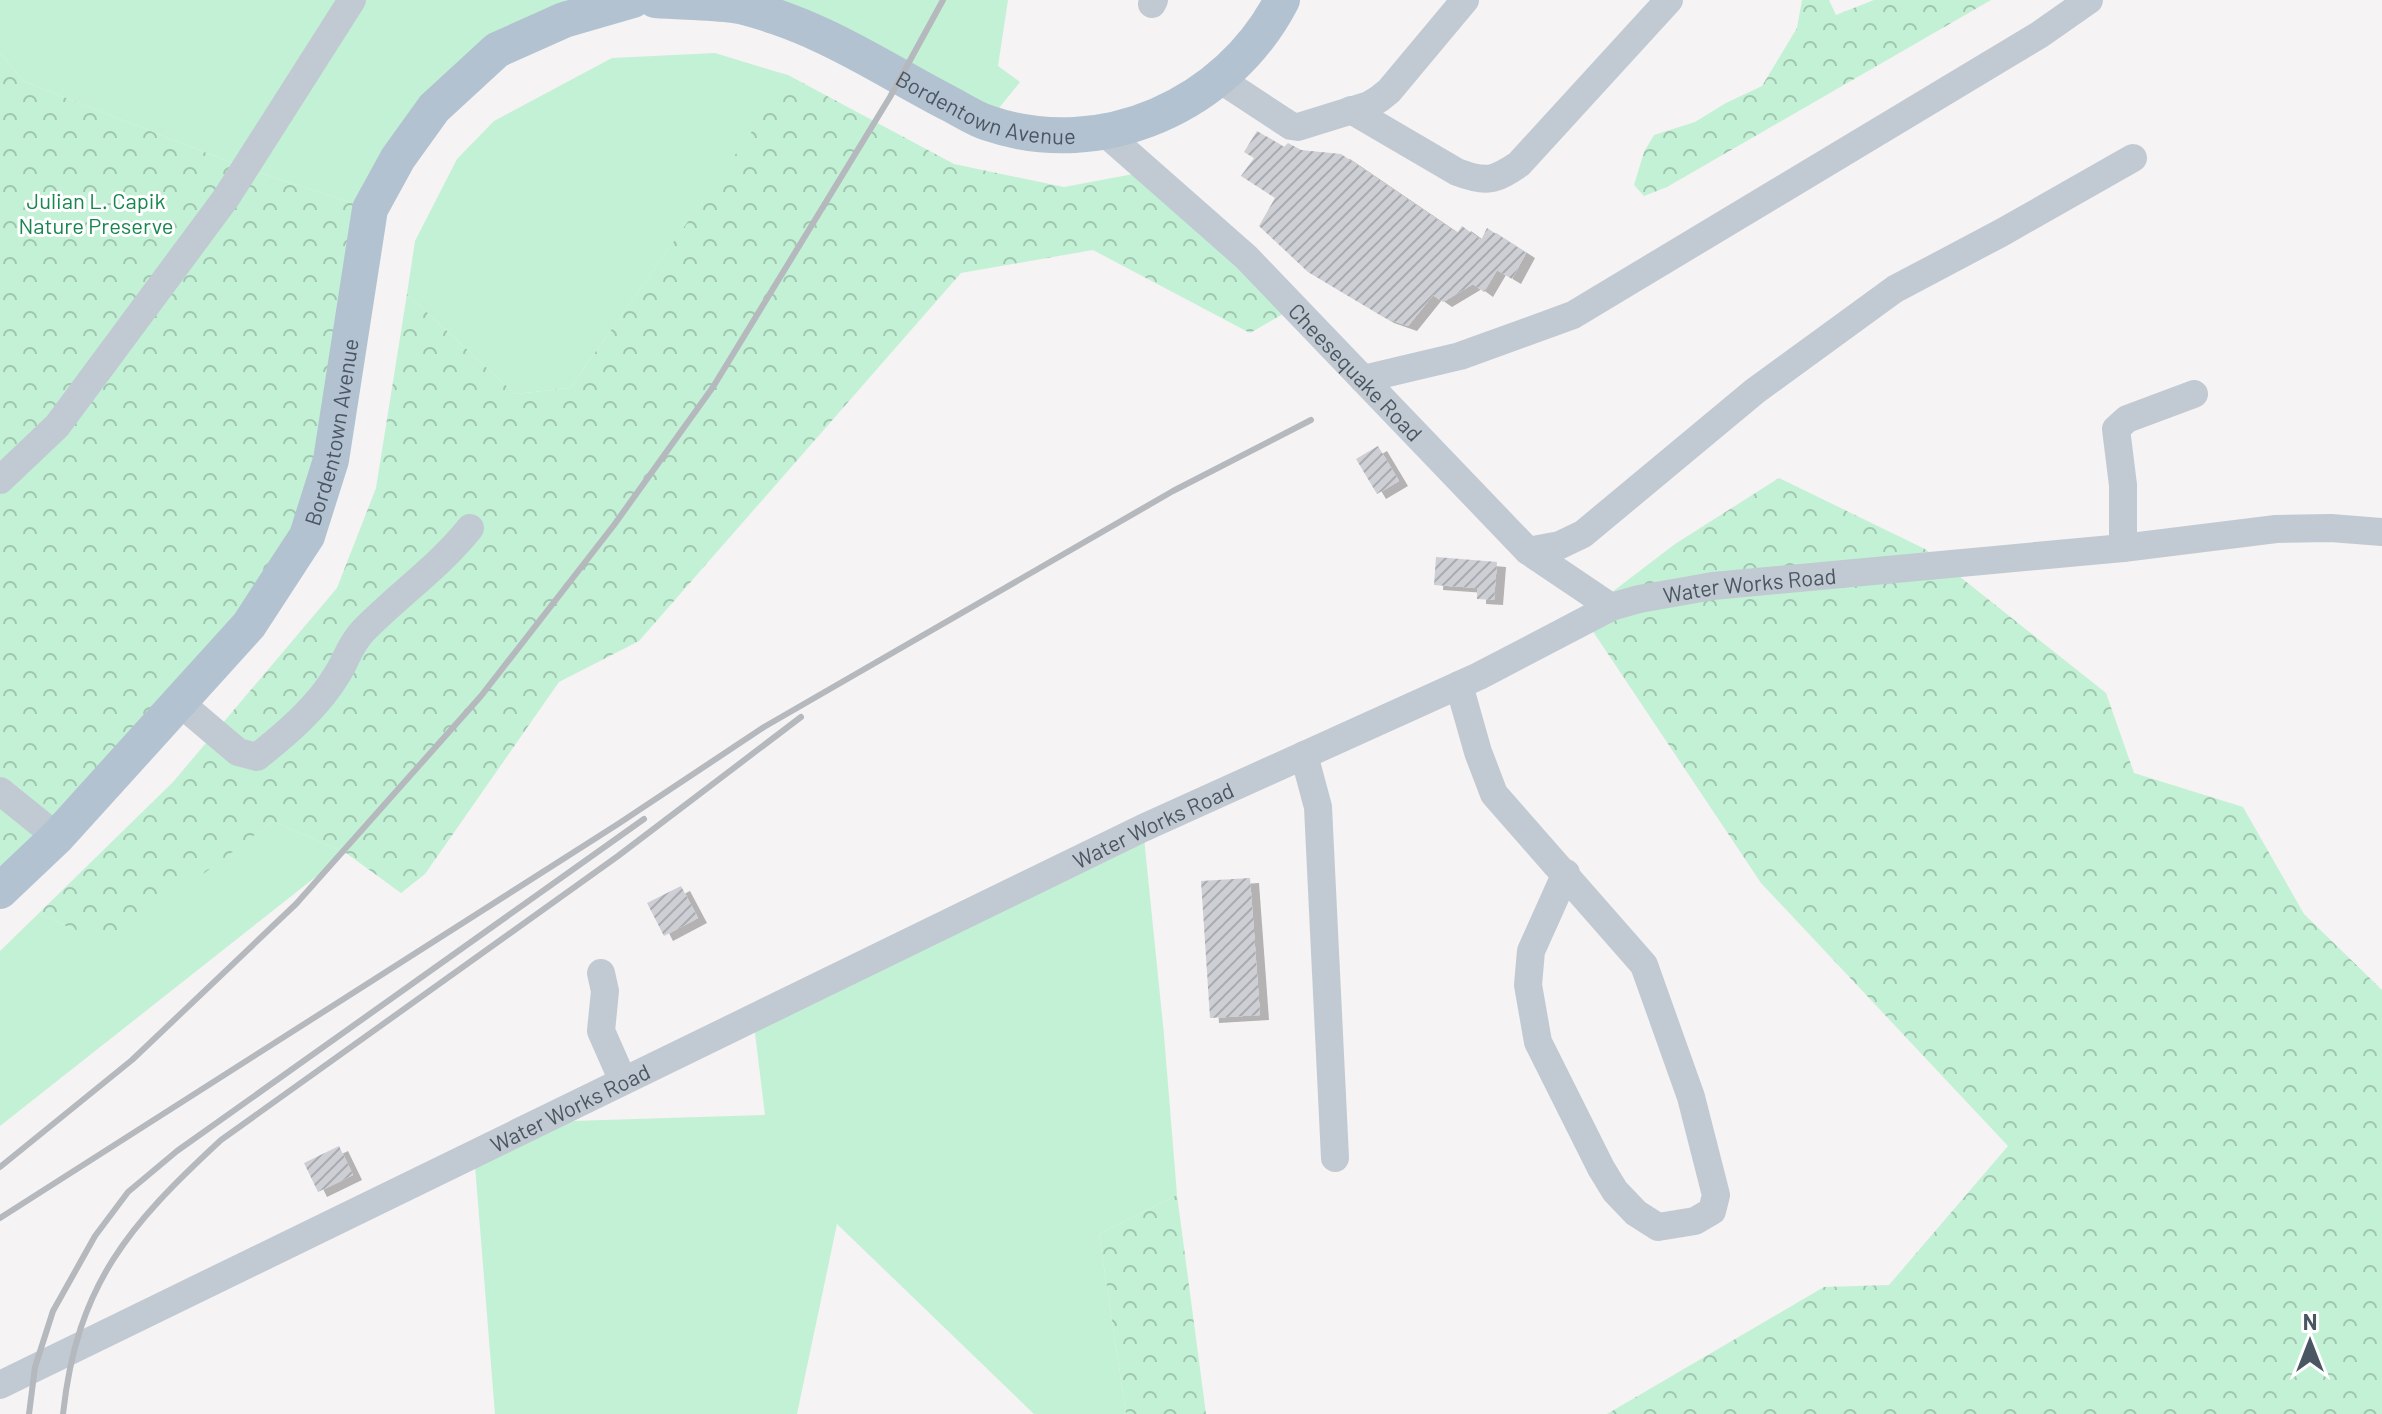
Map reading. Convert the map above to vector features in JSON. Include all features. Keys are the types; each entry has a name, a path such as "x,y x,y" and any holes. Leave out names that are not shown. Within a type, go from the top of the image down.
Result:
{"main road":[{"name":"Bordentown Avenue","path":"0,891 57,837 249,625 307,536 331,460 370,209 398,158 434,108 497,50 564,20 633,0"},
{"name":"Bordentown Avenue","path":"655,0 738,5 820,34 987,123 1044,135 1104,132 1154,117 1188,102 1221,80 1269,25 1282,0"}],"street":[{"path":"0,480 57,426 226,198 352,0"},
{"path":"1221,80 1291,126 1298,127 1369,105 1389,91 1465,0"},
{"path":"1351,110 1457,172 1474,179 1492,179 1519,164 1669,0"},
{"path":"1363,379 1460,356 1573,315 2039,35 2089,0"},
{"name":"Cheesequake Road","path":"1104,132 1246,257 1528,551 1611,607"},
{"path":"1528,551 1560,545 1583,534 1755,391 1895,289 2133,158"},
{"path":"2123,548 2123,485 2116,429 2127,419 2194,394"},
{"path":"179,702 238,752 257,757 300,722 338,673 348,647 400,595 452,551 470,528"},
{"name":"Water Works Road","path":"0,1385 1143,828 1459,685 1611,607 1713,586 2123,548 2276,529 2331,528 2382,532"},
{"path":"1459,685 1494,794 1566,873 1644,965 1691,1097 1716,1195 1712,1211 1695,1221 1658,1227 1636,1213 1615,1191 1538,1042 1528,985 1531,951 1566,873"},
{"path":"1304,755 1318,807 1335,1158"},
{"path":"0,791 57,837"},
{"path":"601,973 605,991 601,1031 623,1081"}],"green space":[{"path":"0,0 633,0 496,50 370,209 245,168 23,81 0,52"},
{"path":"655,0 1008,0 998,66 1020,82 987,123 820,34"},
{"path":"1802,0 1829,0 1836,15 1874,0 1991,0 1667,187 1644,196 1634,185 1644,152 1654,135 1695,122 1762,86 1797,28"},
{"name":"Julian L. Capik Nature Preserve","path":"0,52 23,81 245,168 370,209 307,536 0,890"},
{"path":"715,53 774,71 782,89 570,388 515,394 407,294 415,241 457,159 494,121 612,58"},
{"path":"774,71 788,75 954,164 1064,187 1144,172 1295,307 1250,333 1093,250 961,273 639,641 559,682 425,874 401,893 346,853 273,821 112,943 39,913 173,782 337,588 376,488 407,294 515,394 570,388 781,90"},
{"path":"1779,478 1925,549 2106,693 2134,773 2243,807 2304,914 2382,990 2382,1414 1607,1414 1824,1287 1889,1285 2008,1146 1761,883 1582,615 1675,544"},
{"path":"273,821 346,853 0,1126 0,951 39,913 112,942"},
{"path":"1143,828 1177,1195 1099,1234 1126,1414 1034,1414 837,1224 797,1414 495,1414 474,1153 540,1122 765,1115 753,1017"},
{"path":"1177,1195 1206,1414 1126,1414 1099,1234"}],"building":[{"path":"1257,131 1284,147 1288,143 1301,150 1341,154 1457,233 1462,226 1481,240 1487,228 1526,253 1512,279 1497,270 1484,292 1473,284 1443,302 1433,295 1408,326 1385,318 1308,272 1259,226 1275,198 1241,176 1254,158 1244,152"},
{"path":"1378,446 1399,481 1377,494 1356,459"},
{"path":"1436,557 1497,562 1494,600 1477,599 1477,588 1434,585"},
{"path":"1250,878 1260,1015 1210,1018 1201,881"},
{"path":"681,886 698,918 664,936 647,903"},
{"path":"339,1146 353,1175 318,1192 304,1163"}],"railway":[{"path":"0,1167 132,1060 296,904 481,696 614,525 713,387 890,97 943,0"},
{"path":"0,1218 618,824 764,727 1173,491 1311,420"},
{"path":"63,1414 70,1368 95,1293 134,1230 188,1171 221,1140 618,856 801,717"},
{"path":"29,1414 35,1367 53,1311 95,1236 128,1192 177,1151 644,819"}]}
